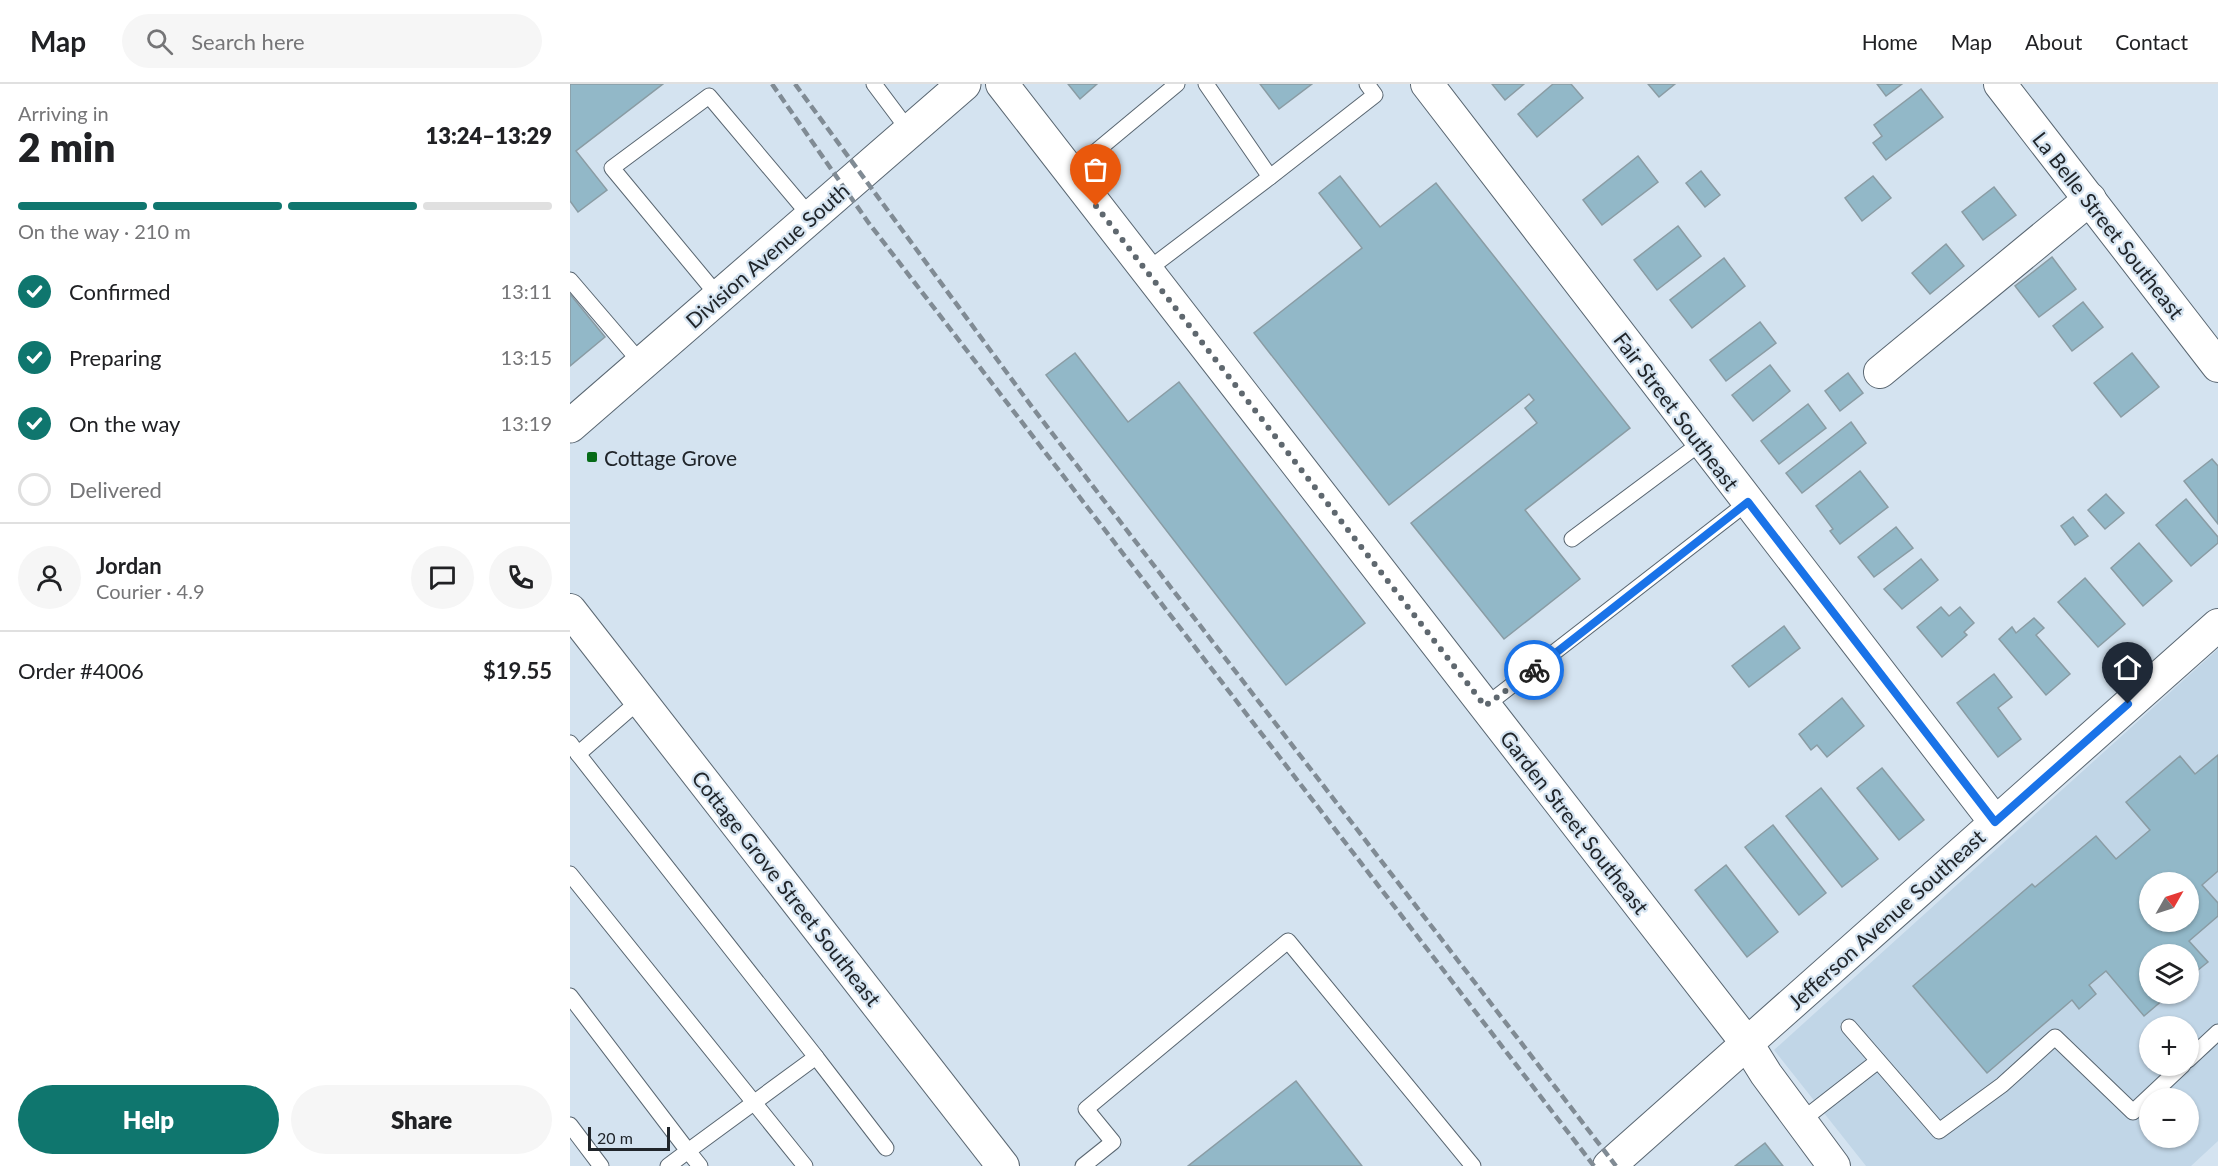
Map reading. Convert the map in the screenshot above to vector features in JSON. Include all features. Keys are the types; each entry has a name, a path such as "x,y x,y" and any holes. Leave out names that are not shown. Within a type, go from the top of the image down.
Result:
{"main road":[{"name":"Division Avenue South","path":"570,426 964,84"}],"street":[{"name":"Garden Street Southeast","path":"1002,84 1746,1042 1834,1166"},
{"name":"Fair Street Southeast","path":"1427,84 1995,822"},
{"name":"La Belle Street Southeast","path":"2000,84 2218,366"},
{"path":"1880,372 2090,200"},
{"name":"Cottage Grove Street Southeast","path":"570,610 1003,1166"},
{"name":"Jefferson Avenue Southeast","path":"1609,1166 2218,625"}],"lane":[{"path":"874,84 910,132"},
{"path":"1070,173 1177,84"},
{"path":"1206,84 1270,177"},
{"path":"1146,271 1375,94 1367,84"},
{"path":"719,297 612,168 708,90 811,217"},
{"path":"570,280 642,364"},
{"path":"1572,539 1702,442"},
{"path":"1485,706 1748,502"},
{"path":"640,700 574,748 886,1149"},
{"path":"570,874 805,1166"},
{"path":"1083,1166 1113,1142 1086,1109 1288,941 1473,1166"},
{"path":"570,996 700,1166"},
{"path":"1849,1027 1939,1131 2002,1085 2055,1036 2133,1112 2171,1076"},
{"path":"2199,1050 2218,1032"},
{"path":"668,1166 816,1057"},
{"path":"1801,1121 1878,1061"},
{"path":"570,1125 601,1166"}],"shaded area":[{"path":"2218,649 2218,1141 2191,1166 1866,1166 1774,1050"}],"building":[{"path":"570,84 663,84 576,151 607,190 578,212 570,201"},
{"path":"1068,84 1097,84 1080,99"},
{"path":"1260,84 1312,84 1279,109"},
{"path":"1492,84 1524,84 1505,100"},
{"path":"1553,84 1571,84 1583,98 1537,137 1518,114"},
{"path":"1648,84 1675,84 1659,97"},
{"path":"1877,84 1902,84 1886,96"},
{"path":"1921,89 1943,117 1886,160 1873,143 1882,136 1874,125"},
{"path":"1638,156 1658,182 1602,225 1583,200"},
{"path":"1701,171 1720,195 1705,207 1686,183"},
{"path":"1340,176 1380,227 1436,183 1630,428 1525,510 1580,579 1504,639 1411,523 1537,423 1525,408 1534,400 1529,394 1389,505 1254,333 1362,248 1319,193"},
{"path":"1873,176 1891,198 1862,221 1845,198"},
{"path":"1994,187 2016,215 1983,240 1962,212"},
{"path":"1678,226 1701,256 1657,290 1634,260"},
{"path":"1946,244 1964,266 1930,294 1912,273"},
{"path":"2052,257 2076,289 2039,317 2015,286"},
{"path":"1724,258 1745,286 1692,328 1670,300"},
{"path":"570,294 605,337 570,366"},
{"path":"2083,302 2103,327 2072,351 2053,326"},
{"path":"1760,322 1776,343 1726,381 1710,360"},
{"path":"1075,353 1128,422 1179,382 1365,623 1286,685 1046,375"},
{"path":"2132,353 2159,387 2121,417 2094,383"},
{"path":"1770,365 1790,391 1753,421 1732,395"},
{"path":"1848,373 1863,393 1840,411 1825,391"},
{"path":"1808,404 1826,428 1779,464 1761,441"},
{"path":"1851,422 1866,443 1802,493 1786,473"},
{"path":"2212,459 2218,466 2218,524 2184,481"},
{"path":"1860,471 1888,507 1840,544 1830,531 1833,529 1816,506"},
{"path":"2106,494 2124,513 2105,529 2088,510"},
{"path":"2186,499 2218,537 2218,543 2191,566 2156,525"},
{"path":"2073,517 2088,536 2075,545 2061,526"},
{"path":"1896,527 1913,548 1874,577 1858,557"},
{"path":"2139,543 2172,581 2143,606 2111,568"},
{"path":"1921,559 1938,580 1902,609 1884,589"},
{"path":"2085,578 2125,624 2098,647 2058,602"},
{"path":"1941,607 1949,616 1960,607 1974,623 1964,632 1967,635 1942,657 1917,627"},
{"path":"2034,618 2044,628 2036,635 2070,674 2046,695 1999,639 2012,627 2016,633"},
{"path":"1784,626 1800,648 1749,687 1732,666"},
{"path":"1994,674 2012,697 1998,708 2021,739 1998,757 1957,703"},
{"path":"1842,698 1864,726 1827,757 1817,745 1811,750 1799,734"},
{"path":"2218,755 2218,871 2202,885 2218,903 2218,916 2189,941 2192,944 2139,944 2139,1004 2158,1004 2144,1016 2106,971 2089,985 2096,994 2079,1009 2072,1000 1987,1073 1913,986 2032,884 2035,887 2096,836 2116,859 2150,830 2126,802 2180,756 2195,774"},
{"path":"1882,768 1924,820 1899,840 1857,788"},
{"path":"1821,788 1878,859 1842,887 1786,816"},
{"path":"1773,825 1826,893 1799,915 1745,847"},
{"path":"1726,865 1778,932 1747,957 1695,890"},
{"path":"2199,952 2208,962 2199,969"},
{"path":"1296,1081 1362,1166 1188,1166"},
{"path":"1765,1143 1783,1166 1735,1166"}],"railway":[{"path":"772,84 868,222 1594,1166"},
{"path":"795,84 1032,407 1616,1166"}],"way so far":[{"path":"1096,206 1485,706 1534,670"}],"place":[{"name":"Cottage Grove","path":"592,457"}],"route":[{"path":"1534,670 1748,502 1995,822 2128,704"}]}
